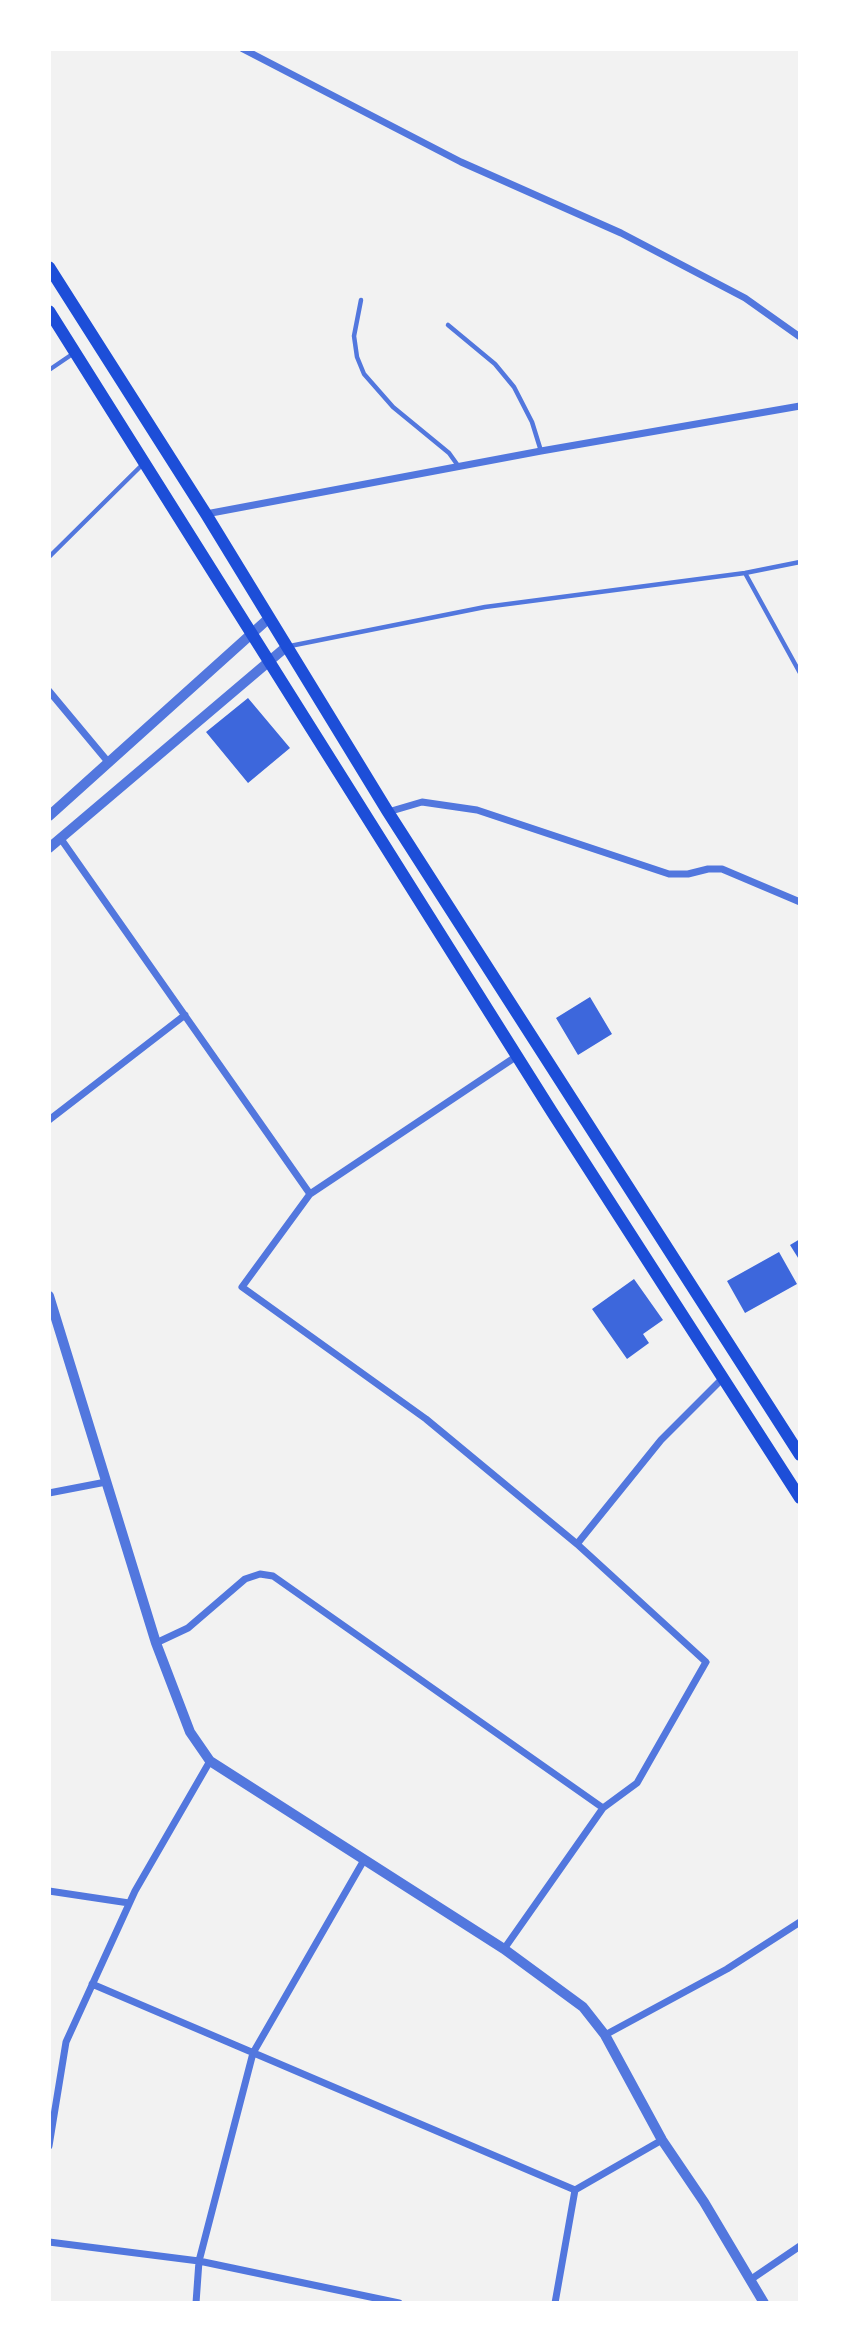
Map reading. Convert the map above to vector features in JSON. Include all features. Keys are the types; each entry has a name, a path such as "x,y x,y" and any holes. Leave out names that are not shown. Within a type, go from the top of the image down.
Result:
{"main road":[{"path":"49,267 206,514 387,812 800,1455"},
{"path":"49,311 517,1056 800,1499"}],"street":[{"path":"243,49 461,162 621,233 745,298 800,337"},
{"path":"206,514 800,406"},
{"path":"49,816 268,619"},
{"path":"49,848 286,647"},
{"path":"49,691 108,763"},
{"path":"387,812 422,802 477,810 669,874 722,869 800,902"},
{"path":"61,839 310,1194"},
{"path":"49,1120 185,1015"},
{"path":"504,1949 603,1808 637,1783 706,1662 577,1544 426,1419 242,1287 310,1194 517,1056"},
{"path":"49,1296 156,1643 190,1732 209,1760 504,1949 583,2007 606,2035 662,2140 704,2202 764,2303"},
{"path":"577,1544 661,1440 723,1378"},
{"path":"49,1493 106,1482"},
{"path":"156,1643 197,1622 245,1579 260,1574 273,1576 603,1808"},
{"path":"49,2146 66,2042 129,1903 209,1760"},
{"path":"197,2303 199,2261 253,2053 364,1860"},
{"path":"49,1891 129,1903"},
{"path":"606,2035 727,1969 800,1922"},
{"path":"92,1984 575,2190"},
{"path":"575,2190 662,2140"},
{"path":"555,2303 575,2190"},
{"path":"49,2242 199,2261 399,2303"},
{"path":"750,2280 800,2246"}],"lane":[{"path":"361,300 354,336 357,356 364,374 393,407 449,453 459,467"},
{"path":"447,325 485,355 510,381 527,410 541,451"},
{"path":"49,370 75,352"},
{"path":"49,557 144,462"},
{"path":"286,647 485,607 746,573 800,562"},
{"path":"746,573 800,673"}],"building":[{"path":"248,698 290,748 248,783 206,732"},
{"path":"590,997 612,1034 578,1055 556,1018"},
{"path":"800,1239 800,1261 790,1245"},
{"path":"779,1252 797,1284 745,1313 727,1281"},
{"path":"634,1279 663,1320 643,1334 649,1343 627,1359 592,1309"}]}
